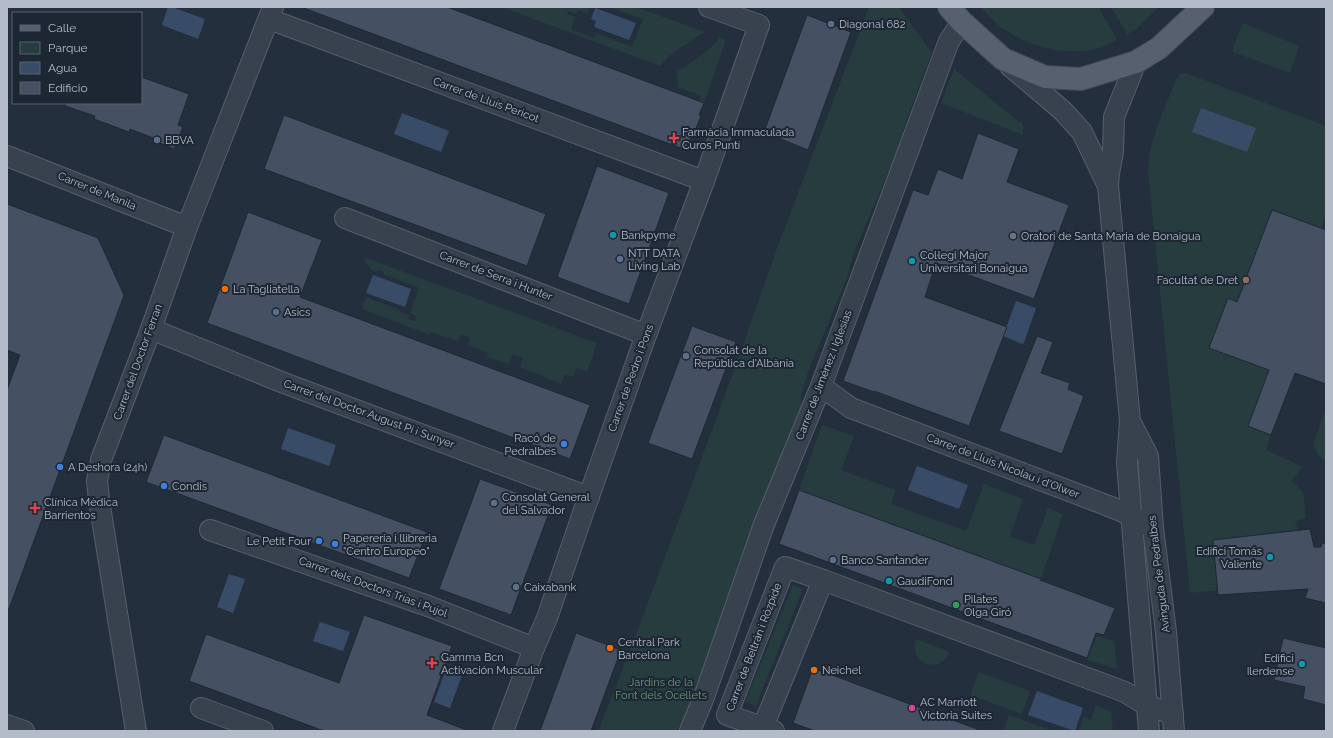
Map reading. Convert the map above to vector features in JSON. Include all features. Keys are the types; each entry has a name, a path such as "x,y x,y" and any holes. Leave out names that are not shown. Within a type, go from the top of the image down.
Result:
{"main road":[{"path":"955,14 1003,59 1045,77 1081,79 1136,62 1159,48 1203,7"}],"street":[{"name":"Carrer de Pedro i Pons","path":"503,731 534,648 547,618 646,335 704,182 759,25 709,7"},
{"name":"Carrer de Lluís Pericot","path":"271,13 704,182"},
{"name":"Carrer del Doctor Ferran","path":"136,731 97,481 101,460 151,329 187,227 271,13"},
{"name":"Carrer de Jiménez i Iglesias","path":"690,731 704,697 762,527 821,386 949,41 955,14"},
{"name":"Avinguda de Pedralbes","path":"1003,59 1063,111 1082,132 1108,186"},
{"name":"Avinguda de Pedralbes","path":"1136,62 1114,117 1113,152 1108,186 1130,421 1126,463 1149,731"},
{"name":"Carrer de Manila","path":"7,156 187,227"},
{"name":"Carrer de Serra i Hunter","path":"345,218 646,335"},
{"name":"Carrer del Doctor August Pi i Sunyer","path":"151,329 284,383 589,497"},
{"name":"Carrer de Lluís Nicolau i d'Olwer","path":"821,386 851,408 1106,505 1153,528"},
{"name":"Avinguda de Pedralbes","path":"1130,421 1148,456 1153,528 1166,632 1173,723"},
{"name":"Carrer dels Doctors Trias i Pujol","path":"210,530 428,606 534,648"},
{"name":"Carrer de Beltrán i Rózpide","path":"824,580 768,729 727,715 785,567 824,580 1125,692 1173,723"},
{"path":"201,708 264,731"},
{"path":"7,725 24,731"}],"green space":[{"path":"501,7 590,7 587,14 578,10 576,14 568,11 567,14 575,17 571,29 594,38 596,33 632,47 643,19 609,7 636,7 705,32 675,51 660,66"},
{"name":"Jardins de la Font dels Ocellets","path":"869,7 899,7 932,53 906,121 898,149 853,255 848,275 808,372 801,397 802,432 690,731 598,731 639,627 732,376 776,251"},
{"path":"981,7 1098,7 1117,39 1103,47 1087,51 1053,49 1036,45 1005,30"},
{"path":"1111,7 1159,7 1135,30 1127,34"},
{"path":"1243,23 1299,46 1290,73 1233,52 1233,48"},
{"path":"719,38 726,40 704,103 699,101 701,96 678,87 677,72 703,54 715,44"},
{"path":"954,69 1023,125 1023,135 941,103"},
{"name":"Facultat de Dret","path":"1186,73 1326,126 1326,215 1320,233 1272,210 1237,302 1228,299 1209,347 1269,370 1248,426 1271,435 1266,450 1303,467 1291,481 1303,492 1306,518 1295,521 1298,530 1213,540 1218,590 1190,593 1148,171 1154,136 1163,112 1176,79 1180,74"},
{"path":"366,258 597,343 587,372 576,368 573,377 565,374 561,384 520,367 523,358 513,354 509,364 487,357 488,353 468,345 470,338 461,334 458,341 431,332 430,335 362,309 366,297 400,310 400,312 409,315 408,319 415,321 416,316 410,313 419,288 383,274 384,272 372,270 364,261"},
{"path":"1326,408 1326,461 1318,455 1313,445"},
{"path":"822,425 854,436 841,470 896,490 891,504 966,531 984,484 1023,499 1010,536 1034,545 1048,508 1063,514 1041,579 799,490"},
{"path":"793,585 803,589 756,706 745,702"},
{"path":"1097,636 1114,641 1117,669 1087,660"},
{"path":"916,639 950,652 945,659 939,663 932,665 926,664 916,655 914,647"},
{"path":"979,672 1030,691 1022,714 970,695"},
{"path":"1096,705 1111,712 1113,731 1079,731 1084,717 1091,720"},
{"path":"1009,715 1053,731 1004,730"}],"water":[{"path":"168,7 172,7 205,19 198,39 162,25"},
{"path":"595,8 636,23 629,40 594,27 596,21 591,19"},
{"path":"1201,108 1256,128 1247,152 1192,132"},
{"path":"402,113 449,131 441,152 394,134"},
{"path":"373,275 411,289 405,307 366,293"},
{"path":"1016,301 1036,308 1024,343 1022,344 1003,336"},
{"path":"288,428 336,445 329,466 281,449"},
{"path":"917,466 968,485 959,509 908,490"},
{"path":"229,574 245,579 233,613 217,607"},
{"path":"320,622 350,632 343,651 313,641"},
{"path":"446,669 462,675 450,708 434,702"},
{"path":"1037,691 1083,708 1075,731 1028,715"}],"building":[{"path":"307,7 447,7 704,103 699,115 701,116 686,150 306,9"},
{"path":"807,15 851,32 808,150 764,132"},
{"path":"142,77 189,94 178,125 183,127 174,149 160,143 161,141 130,129 129,132 94,119 95,116 65,106 66,104 142,104"},
{"path":"284,115 546,214 527,266 264,169"},
{"path":"978,133 1019,149 1007,182 1069,205 1034,299 936,263 925,297 1007,327 969,426 843,381 913,190 928,195 938,169 962,179"},
{"name":"Bankpyme","path":"597,166 669,193 629,304 557,277"},
{"path":"7,204 98,238 124,295 9,609 7,609 7,390 20,355 7,350"},
{"name":"Facultat de Dret","path":"1272,210 1326,230 1326,384 1295,373 1271,435 1248,426 1269,370 1209,348 1228,298 1237,302"},
{"path":"248,212 322,240 300,297 590,405 570,459 207,323"},
{"path":"692,326 736,342 692,459 648,443"},
{"path":"1037,336 1053,342 1041,373 1070,383 1068,389 1084,396 1062,454 999,431"},
{"path":"164,435 427,532 409,578 146,482"},
{"path":"480,479 552,505 511,615 439,589"},
{"path":"799,490 1041,579 1040,580 1115,608 1104,635 1096,633 1087,658 779,544"},
{"name":"Edifici Tomás Valiente","path":"1310,529 1314,547 1321,547 1322,543 1326,544 1326,603 1305,598 1308,589 1218,595 1213,540"},
{"path":"364,615 452,646 427,715 464,729 464,731 324,731 189,681 206,634 339,683"},
{"path":"576,633 621,650 591,731 540,731"},
{"name":"Edifici Ilerdense","path":"1283,638 1326,648 1326,705 1303,699 1305,687 1274,680"},
{"path":"813,668 977,729 977,731 815,731 793,723"}],"place":[{"name":"Diagonal 682","path":"831,24"},
{"name":"Farmàcia Immaculada Curos Puntí","path":"674,138"},
{"name":"BBVA","path":"157,140"},
{"name":"Bankpyme","path":"613,235"},
{"name":"Oratori de Santa Maria de Bonaigua","path":"1013,236"},
{"name":"NTT DATA Living Lab","path":"620,259"},
{"name":"Col·legi Major Universitari Bonaigua","path":"912,261"},
{"name":"Facultat de Dret","path":"1246,280"},
{"name":"La Tagliatella","path":"225,289"},
{"name":"Asics","path":"276,312"},
{"name":"Consolat de la República d'Albània","path":"686,356"},
{"name":"Racó de Pedralbes","path":"564,444"},
{"name":"A Deshora (24h)","path":"60,467"},
{"name":"Condis","path":"164,486"},
{"name":"Consolat General del Salvador","path":"494,503"},
{"name":"Clínica Mèdica Barrientos","path":"35,508"},
{"name":"Le Petit Four","path":"319,541"},
{"name":"Papereria i llibreria \"Centro Europeo\"","path":"335,544"},
{"name":"Edifici Tomás Valiente","path":"1270,557"},
{"name":"Banco Santander","path":"833,560"},
{"name":"GaudiFond","path":"889,581"},
{"name":"Caixabank","path":"516,587"},
{"name":"Pilates Olga Giró","path":"956,605"},
{"name":"Central Park Barcelona","path":"610,648"},
{"name":"Gamma Bcn Activación Muscular","path":"432,663"},
{"name":"Edifici Ilerdense","path":"1302,664"},
{"name":"Neichel","path":"814,670"},
{"name":"AC Marriott Victoria Suites","path":"912,708"}]}
